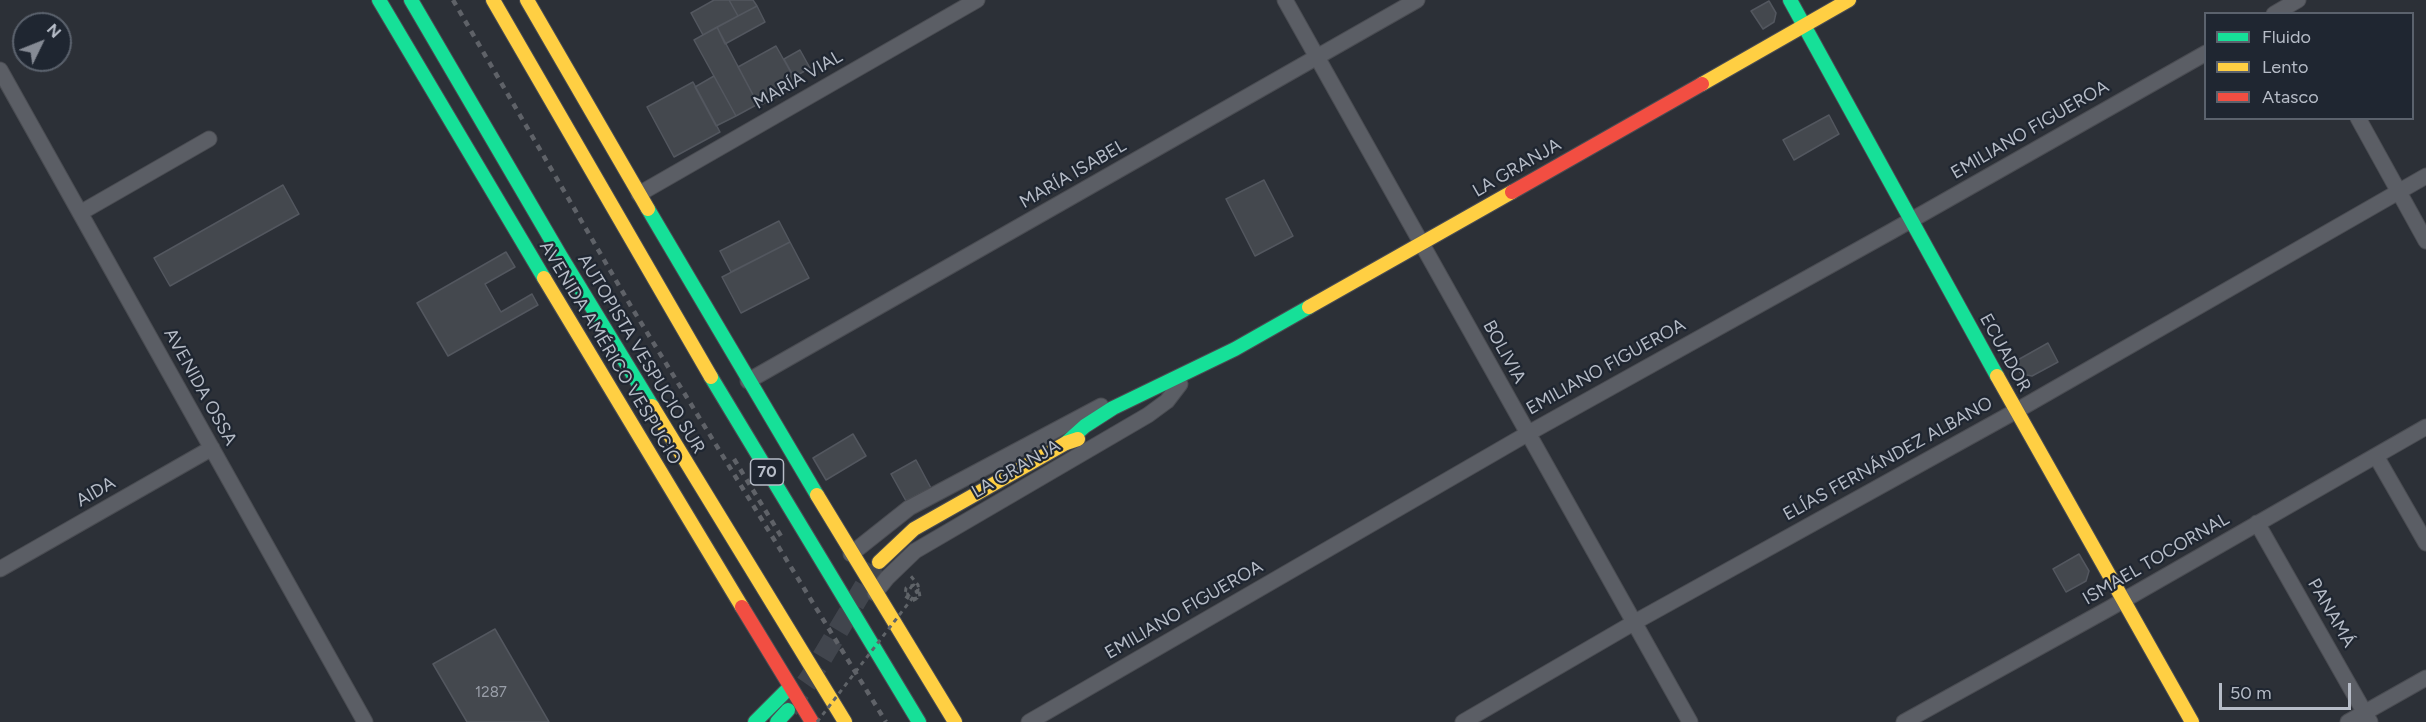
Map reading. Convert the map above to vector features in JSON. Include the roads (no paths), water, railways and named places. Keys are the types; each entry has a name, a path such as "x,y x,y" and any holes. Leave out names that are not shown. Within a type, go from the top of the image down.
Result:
{"main road":[{"name":"AVENIDA AMÉRICO VESPUCIO","path":"380,0 615,397 812,722"},
{"name":"AUTOPISTA VESPUCIO SUR","path":"411,0 572,275 845,722"},
{"name":"70","path":"493,0 731,411 919,722"},
{"name":"ECUADOR","path":"1790,0 2016,411 2192,722"},
{"name":"LA GRANJA","path":"1066,443 1085,426 1113,408 1151,388 1203,366 1422,245 1849,0"},
{"path":"529,1 748,381 955,722"},
{"name":"LA GRANJA","path":"879,562 914,529 1066,443 1107,426 1180,384 1203,366"},
{"path":"755,722 790,687"},
{"path":"777,722 788,710"}],"street":[{"name":"MARÍA VIAL","path":"639,194 977,0"},
{"name":"BOLIVIA","path":"1285,0 1690,722"},
{"name":"MARÍA ISABEL","path":"748,381 1417,0"},
{"path":"2278,12 2296,4"},
{"name":"EMILIANO FIGUEROA","path":"1029,722 1527,434 2204,54"},
{"name":"AVENIDA OSSA","path":"0,70 365,722"},
{"path":"2359,120 2426,240"},
{"path":"80,213 209,139"},
{"name":"ELÍAS FERNÁNDEZ ALBANO","path":"1463,722 1635,622 2016,411 2426,176"},
{"name":"LA GRANJA","path":"875,593 915,551 1148,415 1167,400 1180,384"},
{"name":"LA GRANJA","path":"851,554 909,508 1083,415 1125,396 1151,388"},
{"name":"ISMAEL TOCORNAL","path":"1904,722 2426,427"},
{"name":"AIDA","path":"0,569 212,448"},
{"path":"2376,456 2426,543"},
{"name":"PANAMÁ","path":"2257,524 2368,717"},
{"path":"2348,722 2368,717 2426,678"}],"tunnel":[{"path":"788,709 810,678 876,567"}],"railway":[{"path":"453,0 632,308 886,722"},
{"path":"734,459 784,541"}]}
